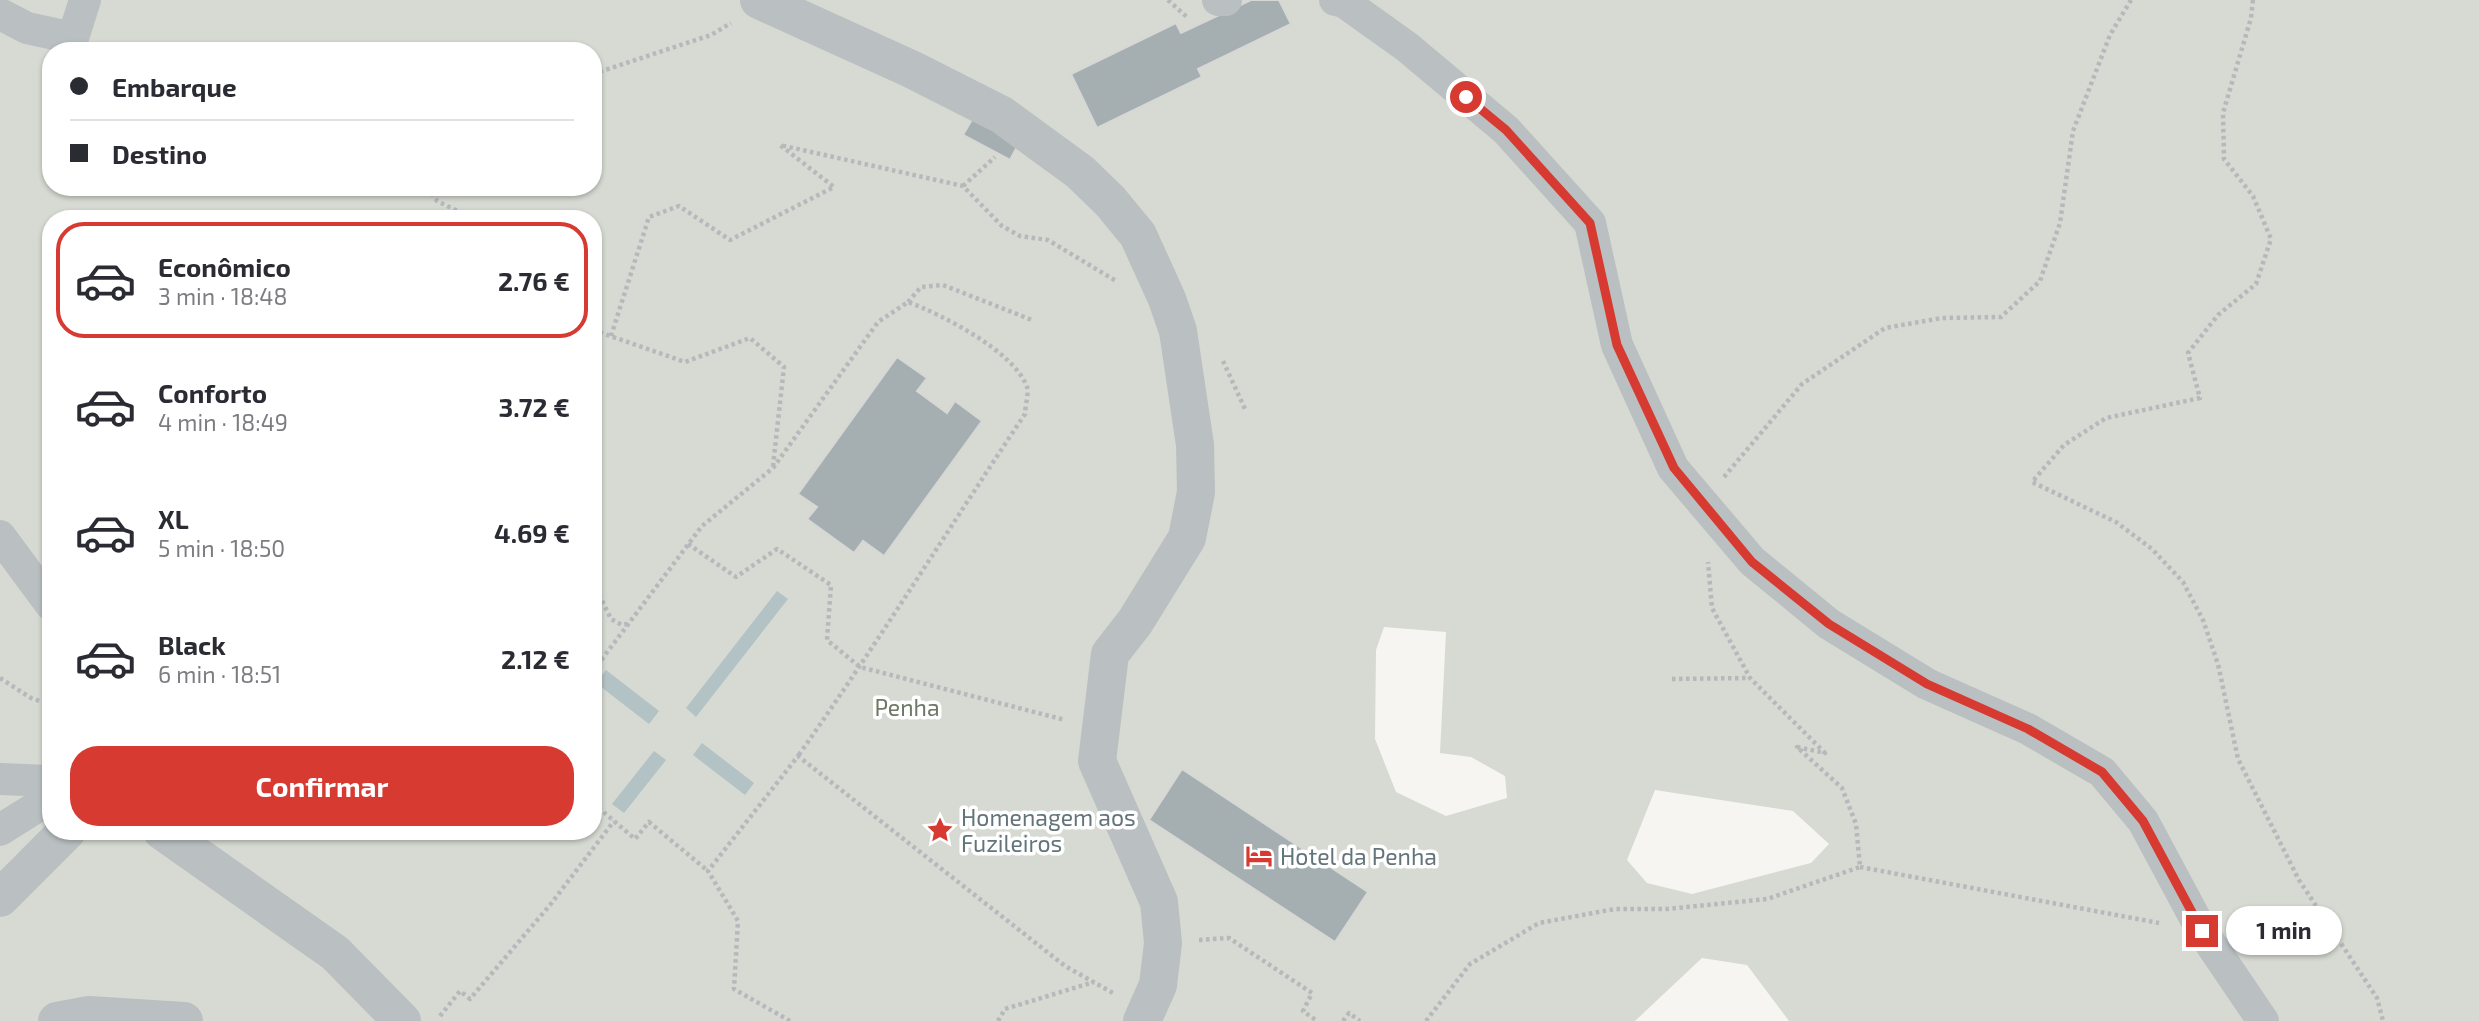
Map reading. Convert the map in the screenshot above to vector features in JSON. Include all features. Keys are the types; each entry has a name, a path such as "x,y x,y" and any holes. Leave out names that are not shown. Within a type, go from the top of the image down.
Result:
{"street":[{"path":"0,14 27,28 73,38 85,0"},
{"path":"762,1 803,0"},
{"path":"1218,0 1226,0"},
{"path":"1335,0 1344,2 1407,47 1506,130 1590,223 1617,345 1674,468 1752,562 1829,624 1927,684 2028,729 2102,772 2143,821 2202,931 2263,1021"},
{"path":"762,1 911,69 1002,115 1080,172 1110,201 1138,235 1178,331 1195,445 1196,492 1186,538 1135,621 1110,654 1097,761 1159,902 1163,943 1158,985 1145,1017"},
{"path":"0,536 42,593"},
{"path":"0,779 42,781"},
{"path":"0,830 42,804"},
{"path":"0,898 58,840"},
{"path":"175,840 335,953 402,1021"},
{"path":"57,1021 89,1015 184,1021"}],"path":[{"path":"1168,0 1196,26"},
{"path":"2253,0 2251,18 2222,113 2224,159 2253,196 2271,239 2256,284 2218,316 2188,353 2200,398 2106,418 2064,445 2032,482 2116,522 2152,549 2183,582 2203,620 2218,664 2238,759 2299,880 2377,998 2383,1021"},
{"path":"602,71 711,35 762,1"},
{"path":"611,336 649,217 679,206 730,240 834,187 780,145 963,186 1002,226 1020,236 1048,240 1123,285"},
{"path":"963,186 992,162"},
{"path":"434,196 437,201 456,210"},
{"path":"602,659 702,526 773,468 877,322 908,302 921,287 943,285 1032,320"},
{"path":"708,871 798,756 860,667 912,583 1025,414 1027,388 1010,363 943,315 908,302"},
{"path":"602,333 685,362 750,338 784,367 773,468"},
{"path":"688,544 736,577 778,548 831,585 827,640 860,667 1101,729"},
{"path":"602,600 611,619 622,625 628,624"},
{"path":"0,678 42,702"},
{"path":"1672,679 1749,678"},
{"path":"798,756 1065,966 1145,1017"},
{"path":"602,811 635,839 649,822 708,871 738,921 734,989 790,1021"},
{"path":"602,836 614,821"},
{"path":"442,1021 438,1018 460,991 470,999 503,963 599,840"},
{"path":"1860,867 2202,931"},
{"path":"1163,943 1229,938 1312,993 1303,1011 1317,1021"},
{"path":"998,1021 1006,1009 1094,982"},
{"path":"1343,1021 1349,1013 1360,1021"}],"green space":[{"name":"Penha","path":"0,0 2479,0 2479,1021 1789,1021 1747,965 1702,958 1635,1021 0,1021","holes":["1384,627 1446,632 1440,753 1471,757 1505,776 1507,798 1446,816 1396,792 1375,739 1376,650","1655,790 1793,811 1829,844 1811,863 1692,894 1647,883 1627,860"]}],"shaded area":[{"path":"777,591 788,599 696,717 686,708"},
{"path":"606,670 659,711 649,724 602,688 602,675"},
{"path":"702,743 754,783 745,795 693,755"},
{"path":"654,751 666,760 624,813 612,804"}],"building":[{"path":"1251,0 1279,0 1291,24 1198,69 1202,77 1097,128 1071,74 1176,23 1181,33"},
{"path":"974,116 1020,141 1010,160 963,135"},
{"path":"897,357 927,378 917,391 947,413 955,401 982,421 884,556 863,541 854,553 807,519 817,507 798,494"},
{"name":"Hotel da Penha","path":"1182,769 1368,892 1335,942 1149,820"}],"place":[{"name":"Homenagem aos Fuzileiros","path":"940,830"},
{"name":"Hotel da Penha","path":"1259,856"}],"route":[{"path":"1466,97 1506,130 1590,223 1617,345 1674,468 1752,562 1829,624 1927,684 2028,729 2102,772 2143,821 2202,931"}]}
